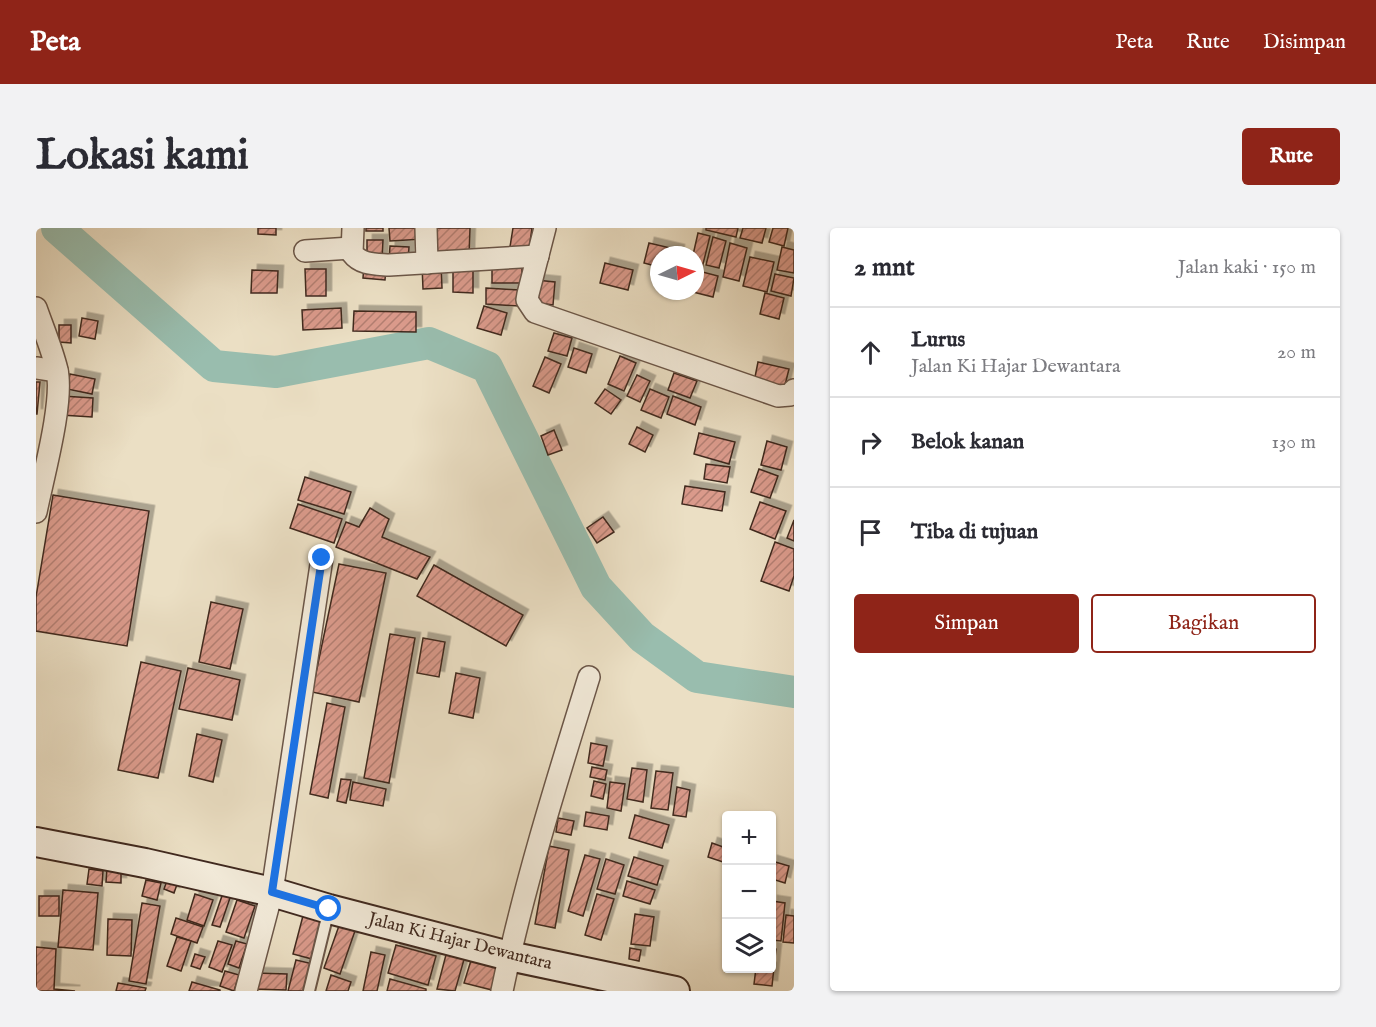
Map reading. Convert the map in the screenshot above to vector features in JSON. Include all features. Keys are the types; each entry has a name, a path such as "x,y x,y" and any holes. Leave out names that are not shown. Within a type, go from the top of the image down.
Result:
{"main road":[{"name":"Jalan Ki Hajar Dewantara","path":"36,842 145,863 272,892 509,956 675,991"}],"street":[{"path":"426,228 427,263"},
{"path":"545,228 528,300 535,312 778,396 790,394 794,390"},
{"path":"305,251 352,238 352,253 357,259 389,265 538,256"},
{"path":"36,309 57,371 58,387 36,512"},
{"path":"36,368 57,371"},
{"path":"246,991 272,892 322,558"},
{"path":"502,991 509,956 557,781 589,677"}],"lane":[{"path":"309,991 329,909"}],"building":[{"path":"258,228 276,228 276,235 258,234"},
{"path":"366,228 383,228 383,231 366,231"},
{"path":"389,228 423,228 424,239 390,241"},
{"path":"436,228 470,228 469,256 436,255"},
{"path":"513,228 532,228 529,250 510,247"},
{"path":"706,228 738,228 736,237 706,230"},
{"path":"743,228 766,228 762,243 740,238"},
{"path":"773,228 788,228 784,246 769,242"},
{"path":"698,233 710,236 704,260 704,246 695,246"},
{"path":"713,237 726,241 719,268 706,265"},
{"path":"367,240 383,240 382,260 367,260"},
{"path":"649,243 662,246 650,246 650,265 644,263"},
{"path":"730,243 747,248 739,281 723,277"},
{"path":"390,246 409,247 408,261 389,260"},
{"path":"782,247 794,250 794,273 777,270"},
{"path":"750,257 774,262 767,292 743,286"},
{"path":"492,263 522,264 522,283 492,283"},
{"path":"605,263 633,270 628,290 600,283"},
{"path":"441,264 442,288 423,289 422,265"},
{"path":"364,265 386,267 385,280 363,278"},
{"path":"453,268 473,269 473,293 453,292"},
{"path":"305,269 326,269 326,296 306,296"},
{"path":"252,270 278,271 277,293 251,293"},
{"path":"704,272 718,276 713,297 704,295"},
{"path":"775,274 794,278 791,296 771,291"},
{"path":"536,280 555,282 553,305 533,302"},
{"path":"486,288 520,290 519,306 486,304"},
{"path":"765,293 784,298 779,319 760,314"},
{"path":"484,306 507,313 501,335 477,328"},
{"path":"341,308 342,328 303,330 302,310"},
{"path":"354,311 416,312 416,332 353,331"},
{"path":"82,318 98,321 95,339 79,336"},
{"path":"59,325 71,325 71,343 59,342"},
{"path":"554,333 572,338 567,356 548,351"},
{"path":"574,348 592,354 586,373 568,367"},
{"path":"620,356 636,363 624,391 608,384"},
{"path":"545,357 561,364 549,393 533,386"},
{"path":"758,362 789,369 784,389 754,382"},
{"path":"674,373 697,381 690,398 668,390"},
{"path":"70,374 95,379 92,394 67,389"},
{"path":"637,375 650,381 640,402 627,396"},
{"path":"36,382 40,382 37,414 36,414"},
{"path":"605,389 621,400 611,414 595,403"},
{"path":"650,389 669,397 661,418 641,410"},
{"path":"62,396 93,398 92,417 61,415"},
{"path":"673,396 701,407 695,425 667,414"},
{"path":"637,427 653,435 645,452 629,444"},
{"path":"554,430 562,450 548,455 541,436"},
{"path":"699,433 735,442 729,464 694,454"},
{"path":"767,441 787,447 781,470 761,465"},
{"path":"706,464 730,467 727,483 704,479"},
{"path":"759,469 778,476 770,498 751,492"},
{"path":"305,477 351,492 344,514 298,500"},
{"path":"685,486 725,492 722,511 682,504"},
{"path":"53,495 149,511 127,646 36,631 36,597"},
{"path":"760,502 786,511 775,539 750,529"},
{"path":"298,504 342,519 334,543 290,528"},
{"path":"370,508 389,519 382,537 430,557 417,579 336,547 346,522 359,527"},
{"path":"603,517 614,532 597,543 587,528"},
{"path":"794,520 794,541 787,538"},
{"path":"775,542 794,549 794,576 789,591 761,581"},
{"path":"339,564 386,573 359,702 312,692"},
{"path":"434,565 523,615 506,646 417,596"},
{"path":"211,602 243,609 230,669 199,662"},
{"path":"390,634 415,638 389,783 364,778"},
{"path":"423,638 445,642 439,677 417,673"},
{"path":"141,662 181,671 158,778 118,770"},
{"path":"188,668 240,680 232,720 179,709"},
{"path":"456,673 480,678 473,718 449,713"},
{"path":"327,703 345,707 328,798 310,794"},
{"path":"197,734 222,740 213,782 189,776"},
{"path":"591,743 607,746 603,766 588,763"},
{"path":"592,767 607,770 605,780 590,777"},
{"path":"632,768 647,770 643,802 627,799"},
{"path":"656,771 673,773 668,810 651,808"},
{"path":"341,779 351,780 346,803 337,801"},
{"path":"594,781 606,784 603,799 591,796"},
{"path":"353,782 386,789 383,806 350,800"},
{"path":"610,782 625,784 621,811 607,808"},
{"path":"677,787 690,790 686,817 673,815"},
{"path":"586,812 609,816 607,830 584,826"},
{"path":"635,815 669,825 662,848 629,838"},
{"path":"558,818 574,821 571,835 556,832"},
{"path":"712,843 722,847 722,862 708,857"},
{"path":"549,846 569,850 555,928 535,924"},
{"path":"585,855 600,859 583,916 568,911"},
{"path":"634,857 663,866 657,885 628,876"},
{"path":"606,859 624,865 615,894 597,889"},
{"path":"776,862 789,866 785,883 776,880"},
{"path":"107,868 121,869 121,883 106,882"},
{"path":"89,869 103,871 102,886 87,884"},
{"path":"170,872 180,876 174,893 164,889"},
{"path":"146,880 161,883 157,900 142,896"},
{"path":"627,881 655,890 650,904 623,896"},
{"path":"63,890 98,893 93,950 58,947"},
{"path":"224,890 232,892 220,927 212,925"},
{"path":"195,894 213,900 204,926 187,920"},
{"path":"597,894 614,899 601,940 585,935"},
{"path":"39,896 59,896 59,916 39,916"},
{"path":"237,900 255,906 244,938 226,932"},
{"path":"776,902 785,903 781,941 776,940"},
{"path":"142,903 160,906 146,984 129,981"},
{"path":"304,912 323,917 312,959 293,954"},
{"path":"635,914 654,917 650,946 631,944"},
{"path":"786,915 794,916 794,943 783,942"},
{"path":"176,918 203,927 197,943 171,934"},
{"path":"108,919 132,920 131,956 107,955"},
{"path":"340,923 356,928 340,974 324,968"},
{"path":"177,937 191,941 181,971 167,966"},
{"path":"218,941 232,945 222,972 209,967"},
{"path":"236,941 247,944 239,968 228,964"},
{"path":"396,945 436,956 428,985 388,973"},
{"path":"36,947 56,949 54,989 75,991 36,991"},
{"path":"630,948 641,950 639,961 629,959"},
{"path":"447,951 465,956 455,991 437,989"},
{"path":"371,952 385,955 377,991 363,991"},
{"path":"195,954 205,957 200,969 191,966"},
{"path":"473,954 505,963 496,991 464,983"},
{"path":"296,960 313,964 306,991 288,991"},
{"path":"225,971 239,975 234,991 220,986"},
{"path":"255,973 287,974 286,990 254,989"},
{"path":"755,973 773,973 772,986 754,984"},
{"path":"331,975 351,982 348,991 326,991"},
{"path":"390,979 426,989 426,991 387,991"},
{"path":"192,982 220,990 220,991 189,991"},
{"path":"118,983 146,988 145,991 116,991"}],"waterway":[{"path":"57,228 214,366 276,372 429,343 487,367 596,587 642,637 697,677 794,692"}],"route":[{"path":"322,558 272,892 329,909"}]}
